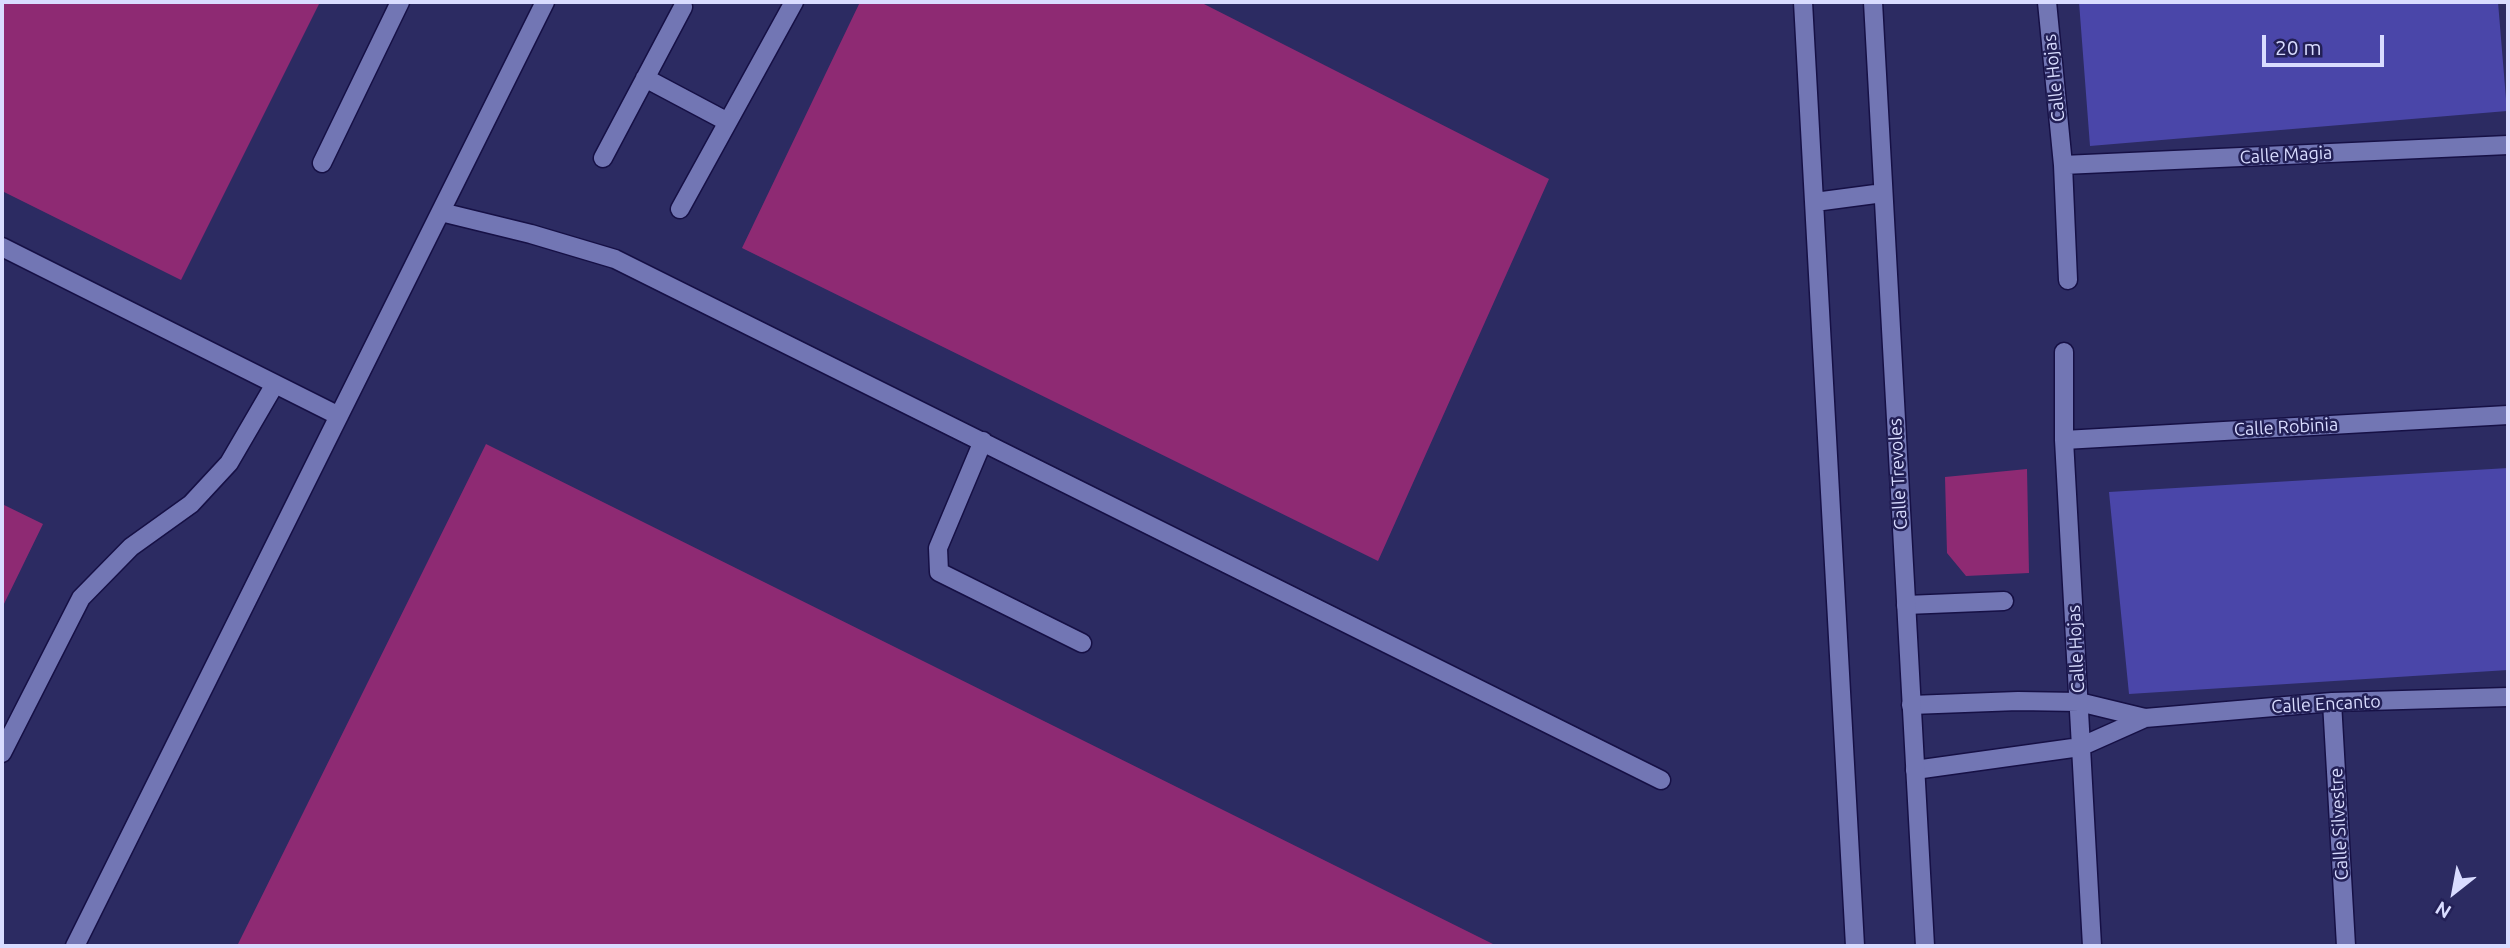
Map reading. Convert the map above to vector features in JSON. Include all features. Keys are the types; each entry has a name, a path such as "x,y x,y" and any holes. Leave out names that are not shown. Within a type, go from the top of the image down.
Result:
{"street":[{"path":"322,163 400,2"},
{"path":"75,946 545,2"},
{"path":"680,209 726,121 794,2"},
{"path":"1803,2 1855,946"},
{"name":"Calle Trevoles","path":"1873,2 1925,946"},
{"name":"Calle Hojas","path":"2047,2 2063,165 2068,280"},
{"path":"603,158 683,7"},
{"path":"645,78 726,121"},
{"name":"Calle Magia","path":"2063,165 2508,145"},
{"path":"1815,202 1883,193"},
{"path":"440,212 531,234 615,259 1661,780"},
{"path":"2,247 339,416"},
{"name":"Calle Hojas","path":"2064,352 2064,440 2092,946"},
{"path":"2,753 81,598 131,548 191,504 229,463 275,384"},
{"name":"Calle Robinia","path":"2064,440 2508,415"},
{"path":"984,441 938,548 939,572 1082,643"},
{"path":"1906,605 2004,601"},
{"name":"Calle Encanto","path":"1910,705 2079,702 2145,718 2332,702 2508,697"},
{"name":"Calle Silvestre","path":"2332,702 2346,946"},
{"name":"Calle Encanto","path":"1915,770 2080,747 2145,718"}],"shaded area":[{"path":"2079,2 2498,2 2507,111 2090,146"},
{"path":"2508,468 2508,670 2129,694 2109,492"}],"building":[{"path":"2,2 320,2 181,280 2,191"},
{"path":"860,2 1200,2 1549,179 1378,561 742,248"},
{"path":"486,444 1497,946 237,946"},
{"path":"2027,469 2029,573 1966,576 1947,553 1945,477"},
{"path":"2,504 43,524 2,608"}]}
